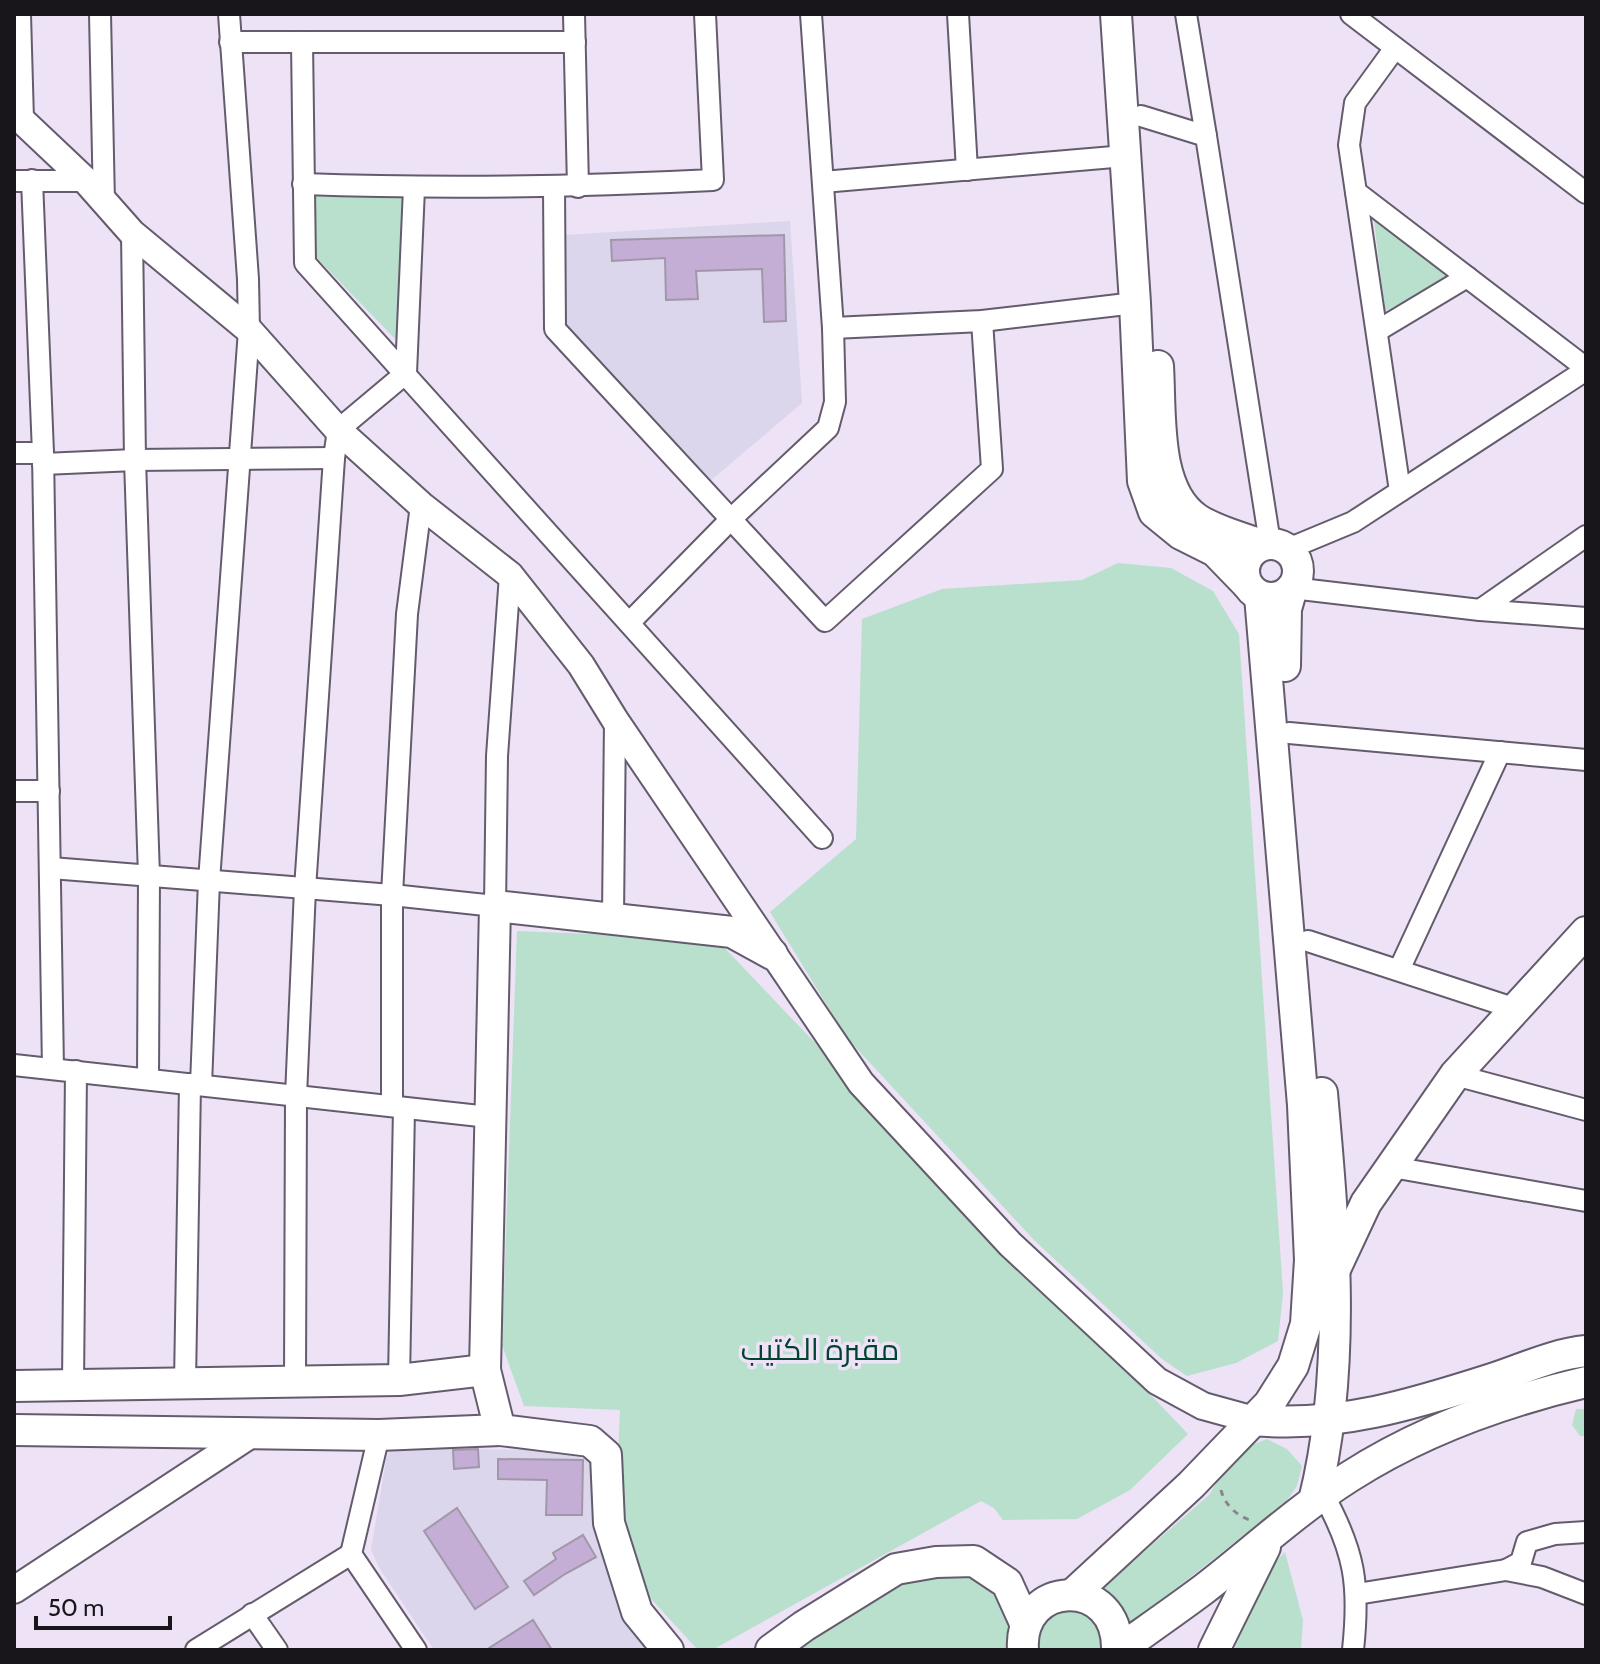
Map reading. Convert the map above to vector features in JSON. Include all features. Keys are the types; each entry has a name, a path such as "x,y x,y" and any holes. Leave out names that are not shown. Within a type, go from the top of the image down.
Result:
{"main road":[{"path":"1116,14 1143,481 1154,512 1181,534 1215,551 1253,590 1277,597 1292,588"},
{"path":"1134,14 1166,476 1176,500 1197,519 1273,546 1297,564 1296,581 1286,609 1284,641 1334,1273 1329,1420 1320,1487"},
{"path":"1073,1594 1254,1420 1282,1386 1301,1345 1310,1294 1302,1090 1253,590 1243,572 1245,560 1251,551 1273,546"},
{"path":"500,1430 485,1370 495,906 732,932 772,954"},
{"path":"1334,1273 1361,1211 1455,1075 1586,932"},
{"path":"1254,1420 1289,1423 1329,1420 1408,1405 1586,1351"},
{"path":"14,1386 399,1380 485,1370"},
{"path":"1214,1650 1260,1553 1320,1487 1431,1435 1514,1403 1586,1382"},
{"path":"1289,1423 1309,1442 1320,1487"},
{"path":"14,1430 379,1435 500,1430 590,1441 606,1455 609,1523 637,1612 668,1650"},
{"path":"1118,1650 1203,1590 1282,1527"},
{"path":"771,1650 896,1569 936,1562 974,1561 1007,1583 1024,1638"},
{"path":"1024,1638 1033,1612 1044,1602 1073,1594 1089,1598 1103,1607 1113,1620 1118,1635 1118,1650"}],"street":[{"path":"20,14 18,116 86,181 132,233 249,330 338,430 421,505 510,575 581,665 861,1083 1010,1244 1157,1381 1203,1406 1254,1420"},
{"path":"100,14 104,203"},
{"path":"185,1383 196,1084 237,459 249,330 229,14"},
{"path":"574,14 578,187"},
{"path":"303,184 414,188 578,187 713,180 705,14"},
{"path":"630,622 731,519 828,428 835,402 833,328 811,14"},
{"path":"958,14 967,170"},
{"path":"1186,14 1273,546 1353,522 1586,369 1356,192"},
{"path":"1351,14 1586,193"},
{"path":"230,42 575,42"},
{"path":"302,42 305,263 822,838"},
{"path":"1395,48 1355,103 1349,145 1400,491"},
{"path":"1141,116 1206,136"},
{"path":"823,182 1125,156"},
{"path":"53,1069 43,458 23,181 86,181"},
{"path":"554,187 555,329 825,621 992,469 982,321"},
{"path":"295,1382 296,1096 305,889 334,458 338,430 406,373 414,188"},
{"path":"132,233 135,460 149,876 148,1079"},
{"path":"1377,331 1467,277"},
{"path":"833,328 982,321 1135,303"},
{"path":"14,453 43,458 135,460 334,458"},
{"path":"399,1380 398,1107 392,895 407,614 421,505"},
{"path":"1480,610 1586,536"},
{"path":"51,868 495,906 497,756 510,575"},
{"path":"1292,588 1480,610 1586,618"},
{"path":"613,917 615,720"},
{"path":"1289,733 1586,760"},
{"path":"1399,970 1500,752"},
{"path":"14,791 49,791"},
{"path":"1308,941 1516,1009"},
{"path":"14,1065 489,1117"},
{"path":"73,1385 76,1071"},
{"path":"1455,1075 1586,1110"},
{"path":"1392,1167 1586,1201"},
{"path":"14,1590 253,1433"},
{"path":"196,1650 351,1554 379,1435"},
{"path":"1320,1487 1345,1537 1357,1594 1353,1650"},
{"path":"1357,1594 1506,1570 1521,1562 1527,1542 1537,1537 1586,1532"},
{"path":"351,1554 416,1650"},
{"path":"1506,1570 1542,1577 1586,1594"},
{"path":"252,1614 277,1650"}],"path":[{"path":"1221,1455 1219,1477 1222,1496 1231,1508 1247,1520 1282,1527"}],"shaded area":[{"path":"790,221 802,403 709,482 563,325 565,235"},
{"path":"391,1448 583,1451 593,1461 657,1650 434,1650 380,1569 371,1550 386,1460"}],"green space":[{"path":"316,196 404,196 400,344 314,255"},
{"path":"1374,220 1450,278 1385,311"},
{"path":"1118,563 1171,568 1213,591 1239,634 1283,1293 1278,1341 1236,1363 1187,1376 1162,1359 1034,1240 847,1038 770,912 856,839 862,619 942,589 1082,580"},
{"name":"مقبرة الكتيب","path":"517,931 716,939 1188,1434 1130,1490 1077,1519 1003,1520 994,1508 981,1501 712,1650 698,1650 642,1589 616,1502 620,1410 524,1406 502,1345"},
{"path":"1576,1409 1586,1409 1586,1436 1580,1436 1572,1425"},
{"path":"1267,1439 1287,1449 1302,1466 1297,1486 1285,1503 1128,1626 1119,1605 1104,1587 1209,1495 1231,1460 1244,1448"},
{"path":"1285,1552 1303,1620 1301,1650 1234,1650 1269,1568"},
{"path":"936,1562 1007,1583 1023,1650 771,1650"},
{"path":"1064,1610 1081,1612 1093,1621 1100,1633 1102,1650 1039,1650 1043,1625"}],"building":[{"path":"784,235 786,321 764,322 762,269 696,271 698,299 666,300 665,258 612,261 611,240"},
{"path":"478,1449 479,1467 454,1469 453,1450"},
{"path":"498,1459 583,1460 582,1515 546,1515 547,1480 498,1479"},
{"path":"457,1508 508,1587 475,1609 424,1531"},
{"path":"583,1535 596,1557 534,1595 524,1581 556,1559 553,1553"},
{"path":"533,1620 552,1650 486,1650"}]}
